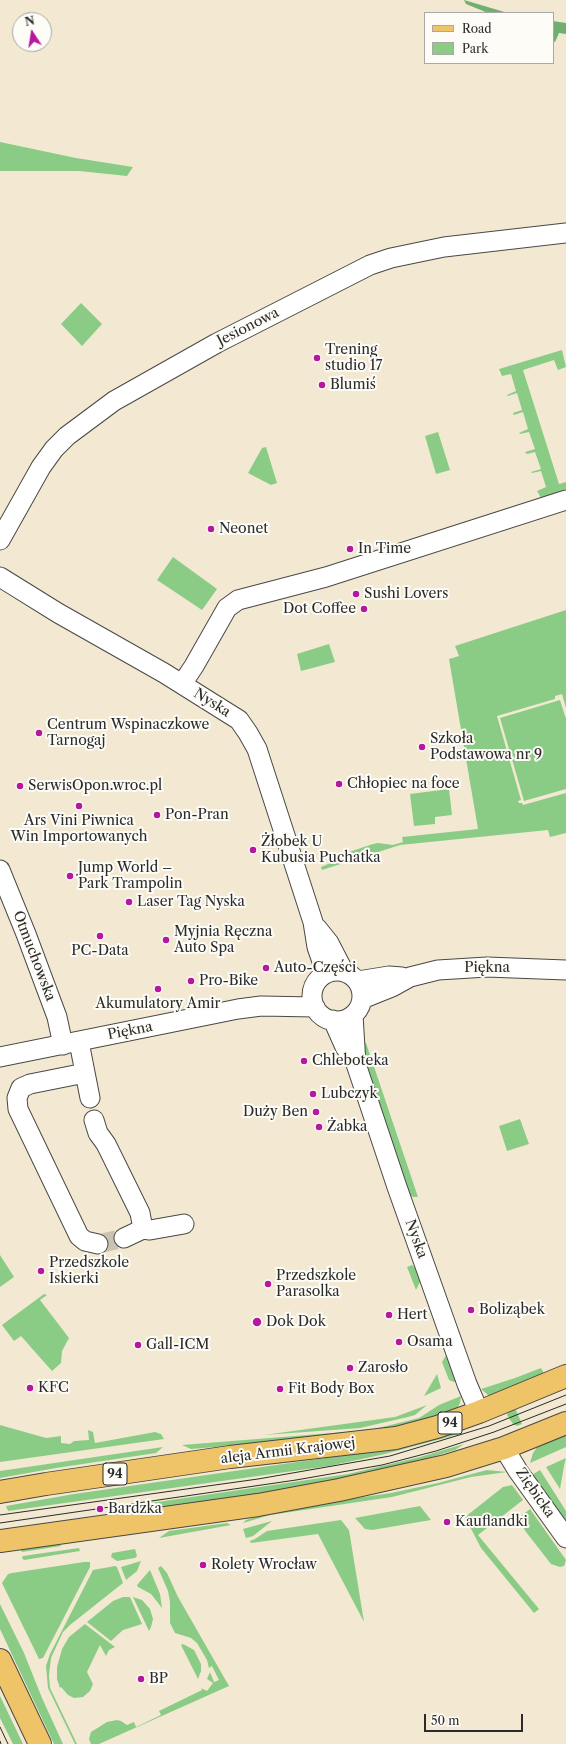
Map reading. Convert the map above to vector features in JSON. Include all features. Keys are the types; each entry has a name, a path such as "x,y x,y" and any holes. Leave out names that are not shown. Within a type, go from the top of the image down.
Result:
{"main road":[{"name":"aleja Armii Krajowej","path":"0,1492 171,1466 396,1438 437,1428 566,1376"},
{"path":"0,1541 252,1506 332,1492 446,1466 504,1448 566,1423"},
{"path":"0,1660 40,1744"}],"street":[{"name":"Jesionowa","path":"0,540 41,467 54,449 67,436 114,401 217,343 370,265 391,258 444,247 566,233"},
{"path":"182,684 227,608 238,600 326,577 566,500"},
{"name":"Nyska","path":"0,577 58,613 182,684 239,720 254,742 313,922 329,943 349,988 356,1064 397,1187 479,1412"},
{"name":"Otmuchowska","path":"0,870 26,934 60,1027 71,1043 85,1073 90,1098"},
{"name":"Piękna","path":"333,1020 344,1020 349,988 392,987 410,977 438,970 468,968 566,970"},
{"path":"333,1020 323,1016 314,999 319,978 349,988"},
{"name":"Piękna","path":"0,1057 261,1006 284,997 314,999"},
{"name":"Nyska","path":"333,1020 345,1047 356,1064"},
{"path":"85,1073 30,1084 21,1088 17,1098 18,1109 80,1236 85,1242 98,1244"},
{"path":"94,1120 98,1133 106,1144 140,1213 143,1229"},
{"path":"124,1238 143,1229 150,1230 184,1224"},
{"name":"Ziębicka","path":"504,1448 518,1471 566,1538"}],"green space":[{"path":"464,0 505,12 486,12 466,4"},
{"path":"554,21 566,23 566,34 559,33 555,42"},
{"path":"0,142 76,158 133,167 127,176 79,171 0,171"},
{"path":"81,303 102,324 82,346 61,324"},
{"path":"562,350 566,367 558,370 554,360 523,370 559,484 566,482 566,489 541,498 537,491 546,487 541,471 531,472 541,469 535,452 527,454 525,452 535,449 529,432 519,433 528,429 523,412 514,415 513,413 522,410 517,393 507,395 516,391 511,374 502,376 499,369"},
{"path":"438,432 450,470 436,474 425,436"},
{"path":"266,447 277,483 271,485 248,473 262,448"},
{"path":"173,557 217,589 202,610 157,580"},
{"path":"566,610 566,708 562,694 555,696 555,699 497,716 521,800 518,801 519,803 522,803 523,805 566,793 566,833 550,837 548,830 400,845 322,870 321,867 333,862 340,855 373,844 378,843 393,845 403,842 402,837 478,829 449,659 459,656 455,646"},
{"path":"329,644 335,662 301,671 297,654"},
{"path":"560,700 566,719 566,789 524,801 500,718"},
{"path":"449,789 452,815 435,817 435,824 414,826 410,794"},
{"path":"363,1042 366,1043 418,1197 408,1195 362,1055"},
{"path":"520,1119 529,1144 507,1151 499,1126"},
{"path":"0,1255 14,1277 0,1287"},
{"path":"412,1265 416,1268 422,1278 416,1290 407,1267"},
{"path":"44,1294 47,1295 40,1300 69,1338 62,1351 61,1363 52,1371 21,1336 14,1341 2,1325"},
{"path":"448,1352 458,1381 454,1382 449,1380 442,1362"},
{"path":"541,1368 545,1375 496,1395 488,1395 481,1389 515,1378"},
{"path":"437,1374 441,1388 424,1396"},
{"path":"461,1396 458,1407 450,1412 369,1434 191,1449 182,1445 370,1430 419,1418 439,1405"},
{"path":"427,1405 415,1415 360,1428 264,1435 395,1417"},
{"path":"515,1408 522,1424 517,1426 513,1424 507,1415 508,1411"},
{"path":"0,1425 46,1438 61,1436 61,1443 70,1444 74,1441 89,1440 88,1430 93,1432 95,1443 155,1432 161,1434 164,1439 0,1462"},
{"path":"454,1432 463,1433 385,1454 329,1466 8,1511 6,1506 74,1494 360,1453"},
{"path":"566,1432 566,1447 530,1463 533,1453 538,1446"},
{"path":"464,1444 455,1450 419,1461 301,1488 128,1514 127,1508 137,1505 348,1474 420,1457"},
{"path":"163,1447 156,1453 0,1478 0,1471"},
{"path":"566,1458 564,1466 560,1489 546,1467"},
{"path":"487,1470 507,1472 471,1477 392,1497 270,1515 243,1523 246,1520 288,1508 391,1493 438,1483"},
{"path":"540,1470 566,1511 566,1522 530,1476"},
{"path":"512,1485 523,1500 478,1535 539,1609 534,1613 481,1548 465,1517 503,1487"},
{"path":"420,1506 431,1520 372,1530 365,1529 355,1518"},
{"path":"530,1509 566,1560 564,1566 560,1567 551,1564 520,1522 521,1516"},
{"path":"341,1520 349,1530 364,1622 318,1534 251,1543 250,1541 267,1531"},
{"path":"272,1521 253,1536 246,1538 243,1529"},
{"path":"227,1523 231,1525 159,1538 169,1531"},
{"path":"33,1544 60,1544 61,1546 22,1552 18,1546"},
{"path":"79,1548 80,1551 24,1560 22,1558 23,1556"},
{"path":"135,1549 137,1556 135,1558 117,1561 111,1557 112,1553"},
{"path":"141,1561 137,1571 126,1580 121,1567"},
{"path":"90,1562 90,1567 43,1658 39,1659 2,1583 8,1574"},
{"path":"115,1566 117,1567 123,1583 63,1632 51,1658 49,1675 50,1688 77,1744 75,1744 48,1688 46,1666 50,1654 93,1570"},
{"path":"161,1566 167,1573 178,1597 229,1686 99,1744 91,1744 89,1739 91,1732 107,1722 117,1720 127,1725 134,1722 136,1727 161,1715 159,1711 202,1690 201,1688 207,1691 213,1683 207,1679 210,1672 214,1682 219,1680 212,1666 209,1668 207,1660 197,1643 191,1638 175,1633 170,1623 170,1602 168,1591 158,1568"},
{"path":"150,1570 160,1594 162,1608 151,1594 137,1585"},
{"path":"123,1597 130,1597 142,1624 123,1630 111,1641 87,1622 113,1601"},
{"path":"133,1597 142,1600 150,1609 153,1619 149,1631"},
{"path":"0,1604 24,1653 63,1744 54,1744 0,1629"},
{"path":"85,1624 115,1647 109,1650 106,1656 100,1645 87,1672 93,1684 90,1691 83,1697 74,1698 68,1695 61,1687 60,1688 57,1679 57,1667 62,1649 69,1637"},
{"path":"183,1644 194,1650 201,1664 201,1671 198,1679 181,1645"},
{"path":"0,1696 23,1744 13,1744 0,1718"}],"tunnel":[{"path":"98,1244 124,1238"}],"tram line":[{"path":"0,1515 258,1479 390,1456 489,1426 566,1395"},
{"path":"0,1523 296,1480 382,1465 436,1451 494,1432 566,1404"},
{"path":"0,1727 8,1744"}],"place":[{"name":"Trening studio 17","path":"317,358"},
{"name":"Blumiś","path":"322,385"},
{"name":"Neonet","path":"211,529"},
{"name":"In Time","path":"350,549"},
{"name":"Sushi Lovers","path":"356,594"},
{"name":"Dot Coffee","path":"364,609"},
{"name":"Centrum Wspinaczkowe Tarnogaj","path":"39,733"},
{"name":"Szkoła Podstawowa nr 9","path":"422,747"},
{"name":"Chłopiec na foce","path":"339,784"},
{"name":"SerwisOpon.wroc.pl","path":"20,786"},
{"name":"Ars Vini Piwnica Win Importowanych","path":"79,806"},
{"name":"Pon-Pran","path":"157,815"},
{"name":"Żłobek U Kubusia Puchatka","path":"253,850"},
{"name":"Jump World – Park Trampolin","path":"70,876"},
{"name":"Laser Tag Nyska","path":"129,902"},
{"name":"PC-Data","path":"100,936"},
{"name":"Myjnia Ręczna Auto Spa","path":"166,940"},
{"name":"Auto-Części","path":"266,968"},
{"name":"Pro-Bike","path":"191,981"},
{"name":"Akumulatory Amir","path":"158,989"},
{"name":"Chleboteka","path":"304,1061"},
{"name":"Lubczyk","path":"313,1094"},
{"name":"Duży Ben","path":"316,1112"},
{"name":"Żabka","path":"319,1127"},
{"name":"Przedszkole Iskierki","path":"41,1271"},
{"name":"Przedszkole Parasolka","path":"268,1284"},
{"name":"Boliząbek","path":"471,1310"},
{"name":"Hert","path":"389,1315"},
{"name":"Dok Dok","path":"257,1322"},
{"name":"Osama","path":"399,1342"},
{"name":"Gall-ICM","path":"138,1345"},
{"name":"Zarosło","path":"350,1368"},
{"name":"KFC","path":"30,1388"},
{"name":"Fit Body Box","path":"280,1389"},
{"name":"Bardzka","path":"100,1509"},
{"name":"Kauflandki","path":"447,1522"},
{"name":"Rolety Wrocław","path":"203,1565"},
{"name":"BP","path":"141,1679"}]}
